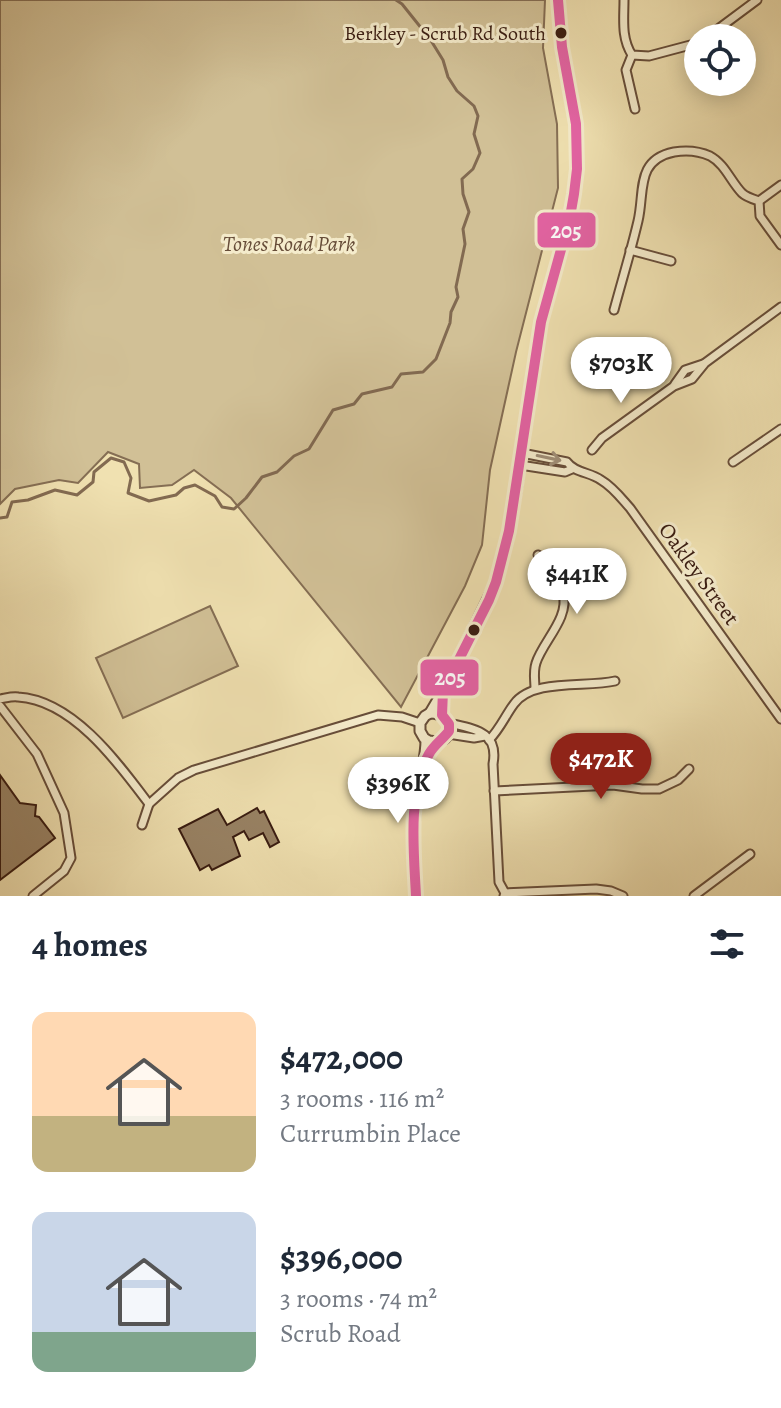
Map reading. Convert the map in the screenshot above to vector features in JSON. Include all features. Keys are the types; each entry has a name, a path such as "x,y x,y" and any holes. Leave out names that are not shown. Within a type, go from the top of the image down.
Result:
{"street":[{"path":"416,896 414,819 426,759 426,740 421,734 420,723 443,691 496,582 509,531 541,322 570,217 577,169 576,124 562,47 558,0"},
{"path":"624,0 624,37 632,55"},
{"path":"725,24 757,0"},
{"path":"632,55 649,56 684,47"},
{"path":"632,55 626,70 635,109"},
{"path":"614,310 639,217 642,180 648,168 663,154 695,151 712,157 744,195 759,201"},
{"path":"759,201 781,185"},
{"path":"759,201 760,216 781,245"},
{"path":"630,250 671,261"},
{"path":"592,450 602,438 674,386 692,379 705,363 781,307"},
{"path":"733,462 781,429"},
{"name":"Oakley Street","path":"522,453 567,462 572,469"},
{"name":"Oakley Street","path":"520,465 565,472 572,469 595,475 606,483 630,508 781,719"},
{"path":"535,689 536,664 562,615 564,604 559,583 538,555"},
{"path":"487,738 499,729 514,703 535,689 615,681"},
{"path":"426,740 437,742 444,739 443,691"},
{"path":"0,699 17,696 58,709 108,751 149,804"},
{"path":"0,706 37,754 64,813 71,858 64,871 33,896"},
{"path":"430,713 446,724 475,728 487,738 495,752 499,882 505,895 596,889 623,896"},
{"path":"142,825 149,804 178,778 194,770 378,715 420,723"},
{"path":"426,759 437,742"},
{"path":"494,791 613,785 659,789 678,780 689,769"},
{"path":"694,896 750,854"}],"green space":[{"name":"Tones Road Park","path":"0,0 545,0 543,48 557,124 558,188 490,470 482,545 465,586 401,707 231,498 194,470 172,485 140,488 139,464 108,452 78,483 59,480 15,489 0,504"},
{"path":"210,606 238,666 123,718 96,658"}],"building":[{"path":"0,775 20,803 36,805 35,816 55,838 0,880"},
{"path":"257,808 260,813 264,811 279,842 270,847 263,833 249,840 244,831 233,837 240,856 212,870 209,865 200,870 179,829 218,809 227,825"}],"waterway":[{"path":"0,518 7,517 12,502 55,490 77,495 93,482 94,472 111,458 124,462 131,478 128,493 149,501 176,495 184,488 195,485 215,496 222,507 234,509 262,477 277,472 294,456 309,449 333,410 354,404 362,394 392,387 401,374 423,372 436,359 458,297 456,287 465,244 463,229 469,212 462,179 473,169 480,153 474,134 478,116 474,106 457,91 448,77 443,60 430,39 396,0"}],"transit line":[{"name":"205","path":"416,896 413,842 417,787 429,754 449,731 449,724 442,715 443,691 496,582 509,531 541,322 574,194 576,124 562,47 558,0"}],"place":[{"name":"Berkley - Scrub Rd South","path":"561,33"}]}
